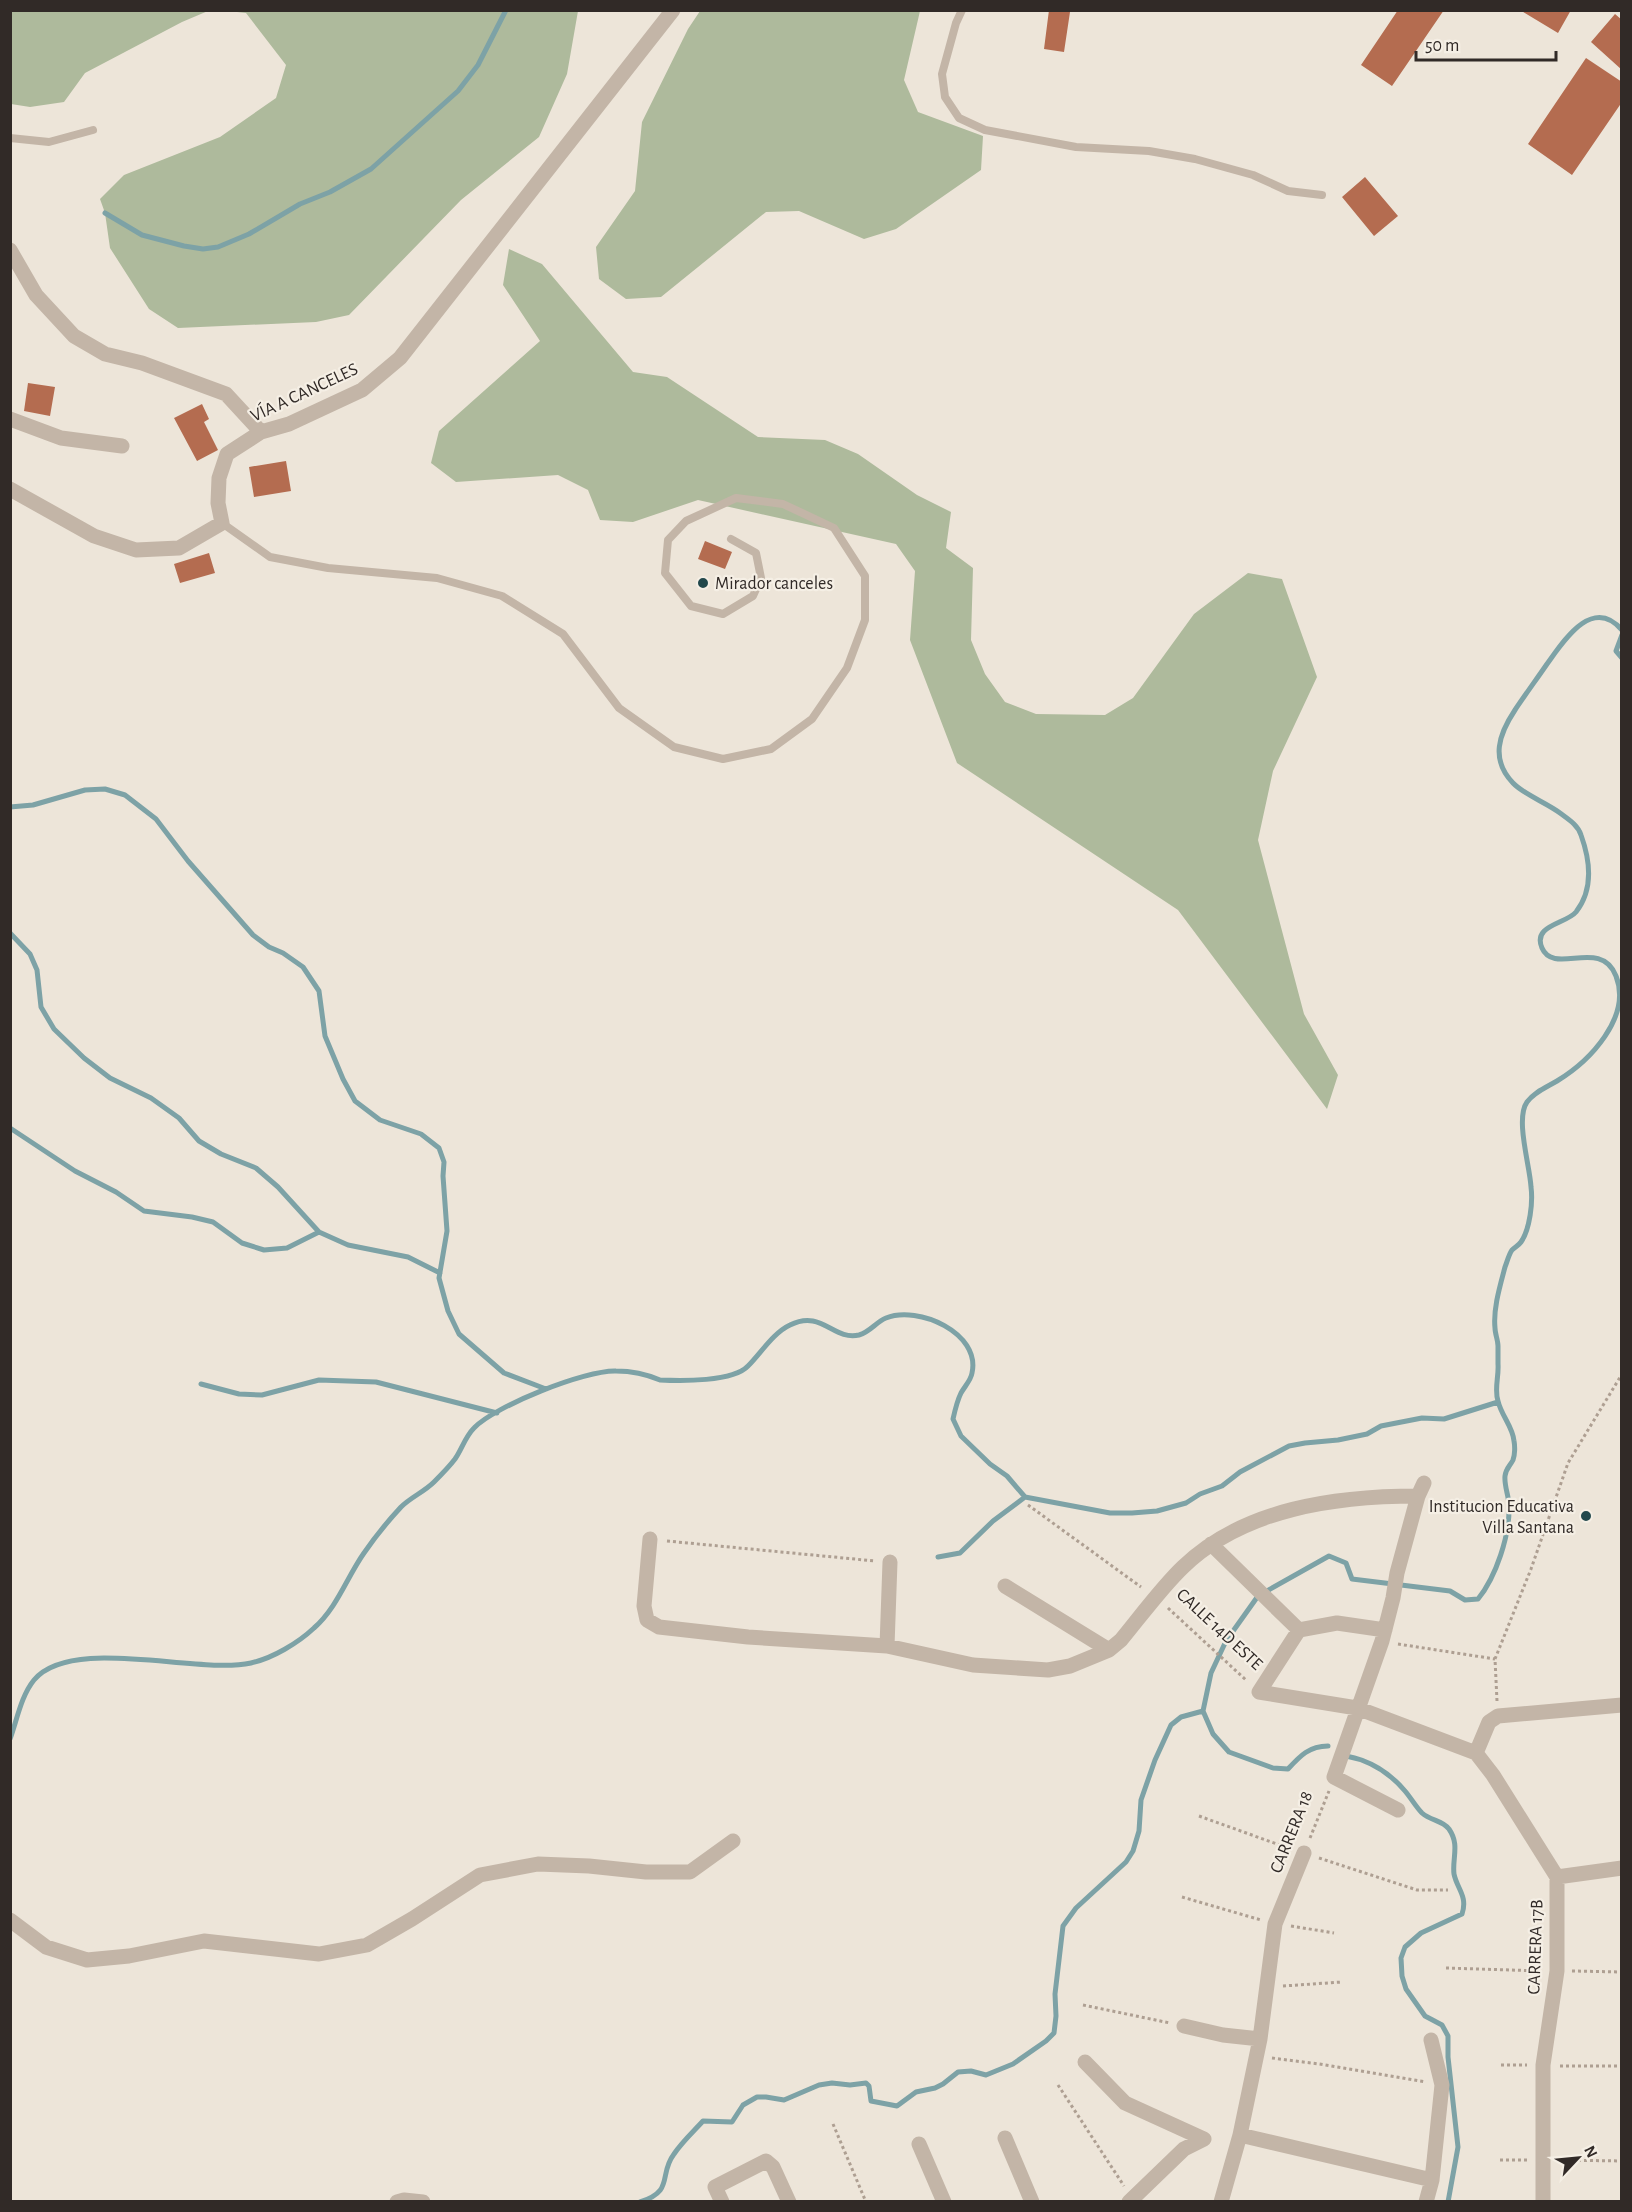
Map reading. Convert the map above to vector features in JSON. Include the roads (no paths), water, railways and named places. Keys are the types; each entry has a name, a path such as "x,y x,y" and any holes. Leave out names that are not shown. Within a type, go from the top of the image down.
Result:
{"street":[{"name":"VÍA A CANCELES","path":"222,524 218,502 219,478 227,454 261,432 289,424 362,390 400,358 673,10"},
{"path":"10,250 36,295 74,336 105,354 142,363 226,394 261,432"},
{"path":"10,419 61,438 122,446"},
{"path":"10,489 94,536 136,550 179,548 222,524"},
{"name":"CARRERA 18","path":"1211,1544 1266,1517 1350,1499 1421,1489 1397,1574 1394,1598 1383,1636 1334,1777 1398,1810"},
{"path":"650,1539 644,1606 647,1620 658,1627 748,1637 887,1646 973,1665 1048,1670 1070,1666 1109,1650 1121,1640 1182,1567 1211,1544 1299,1630 1337,1623 1383,1636"},
{"path":"887,1646 890,1562"},
{"path":"1005,1586 1109,1650"},
{"name":"CALLE 14D ESTE","path":"1299,1630 1259,1692 1357,1708 1476,1753"},
{"path":"1476,1753 1489,1722 1498,1716 1622,1705"},
{"name":"CARRERA 17B","path":"1476,1753 1557,1877 1557,1971 1543,2065 1542,2202"},
{"path":"10,1920 46,1947 87,1960 129,1956 204,1941 319,1954 367,1945 480,1875 538,1864 646,1872 690,1872 733,1841"},
{"name":"CARRERA 18","path":"1221,2202 1239,2135 1260,2039 1275,1924 1304,1853"},
{"path":"1557,1877 1622,1868"},
{"path":"1184,2026 1260,2039"},
{"path":"1426,2202 1432,2180 1442,2085 1431,2040"},
{"path":"1085,2062 1125,2103 1204,2139 1184,2149 1131,2200"},
{"path":"1239,2135 1432,2180"},
{"path":"1005,2138 1032,2202"},
{"path":"919,2144 944,2202"},
{"path":"722,2202 715,2187 766,2161 770,2162 773,2167 789,2202"},
{"path":"397,2202 404,2200 423,2202"}],"lane":[{"path":"962,10 956,23 942,74 945,97 959,118 985,130 1076,147 1149,151 1195,159 1253,175 1288,191 1322,195"},
{"path":"10,138 49,142 93,130"},
{"path":"222,524 270,558 328,568 437,578 501,597 563,634 619,708 674,747 723,759 771,749 812,719 847,669 865,620 865,576 834,528 783,504 736,498 686,520 668,540 665,573 691,606 723,614 753,596 761,578 756,554 731,539"}],"waterway":[{"path":"105,213 142,235 203,249 218,247 249,234 300,204 330,192 371,169 458,91 478,65 506,10"},
{"path":"1328,1746 1310,1750 1288,1769 1273,1768 1229,1752 1213,1734 1203,1711 1211,1673 1226,1641 1258,1596 1329,1556 1346,1563 1352,1579 1450,1591 1465,1600 1478,1599 1496,1568 1509,1517 1505,1476 1513,1460 1515,1448 1512,1431 1497,1396 1498,1346 1495,1313 1508,1258 1524,1237 1530,1215 1532,1193 1524,1143 1522,1120 1524,1110 1533,1095 1570,1072 1594,1050 1613,1022 1618,1007 1619,991 1616,976 1609,965 1600,959 1589,957 1557,959 1548,956 1542,948 1540,940 1542,934 1571,916 1582,903 1588,884 1587,854 1580,831 1572,822 1513,783 1501,765 1499,746 1501,737 1515,710 1570,634 1589,620 1600,617 1611,621 1622,630"},
{"path":"1622,635 1616,651 1622,658"},
{"path":"10,807 33,805 85,790 105,789 125,795 156,819 188,861 253,935 303,967 319,991 325,1036 355,1101 380,1120 421,1134 439,1148 444,1162 447,1231 439,1278 448,1311 459,1334 504,1373 546,1389"},
{"path":"10,933 30,954 37,970 41,1007 54,1029 84,1058 110,1078 151,1098 179,1118 199,1141 221,1154 256,1168 278,1187 319,1232 348,1245 408,1257 440,1273"},
{"path":"10,1128 75,1171 116,1192 144,1211 213,1222 242,1243 264,1250 287,1248 319,1232"},
{"path":"10,1739 30,1686 34,1680 52,1667 76,1660 105,1658 227,1665 251,1663 276,1654 293,1644 322,1620 364,1553 396,1512 430,1486 445,1471 474,1428 501,1410 541,1391 602,1372 627,1372 660,1380 693,1380 731,1375 748,1366 784,1329 801,1321 819,1323 850,1336 863,1334 882,1320 899,1315 914,1315 944,1326 967,1346 972,1359 972,1373 960,1396 953,1419 961,1436 990,1464 1007,1476 1025,1497 1110,1513 1157,1511 1186,1503 1200,1494 1222,1486 1240,1472 1289,1446 1367,1434 1381,1426 1422,1418 1444,1419 1498,1402"},
{"path":"201,1384 239,1394 262,1395 319,1380 376,1382 497,1413"},
{"path":"938,1557 960,1553 993,1521 1025,1497"},
{"path":"640,2202 651,2198 662,2188 669,2162 684,2141 703,2121 732,2122 743,2105 757,2097 784,2100 819,2085 866,2083 869,2086 871,2101 897,2106 916,2092 943,2084 958,2072 971,2071 986,2075 1013,2064 1046,2041 1054,2033 1055,1994 1063,1926 1076,1908 1126,1862 1133,1851 1139,1831 1141,1800 1155,1760 1171,1725 1181,1717 1203,1711"},
{"path":"1346,1756 1371,1764 1386,1773 1399,1784 1422,1813 1446,1826 1454,1841 1454,1874 1463,1897 1462,1914 1421,1933 1405,1947 1401,1958 1402,1976 1406,1989 1425,2016 1442,2025 1448,2036 1448,2057 1458,2147 1448,2202"}],"place":[{"name":"Mirador canceles","path":"703,583"},
{"name":"Institucion Educativa Villa Santana","path":"1586,1516"}]}
